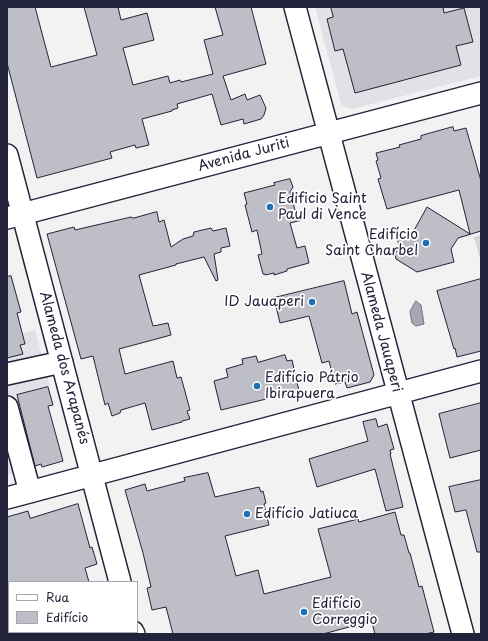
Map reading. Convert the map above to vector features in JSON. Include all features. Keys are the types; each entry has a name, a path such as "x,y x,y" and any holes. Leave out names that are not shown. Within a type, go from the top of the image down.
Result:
{"street":[{"name":"Alameda Jauaperi","path":"295,7 397,393 463,634"},
{"name":"Avenida Juriti","path":"15,216 481,93"},
{"name":"Alameda dos Arapanés","path":"7,155 15,216 62,362 120,581"},
{"path":"7,374 62,362"},
{"path":"7,498 481,371"},
{"path":"7,407 30,492"}],"shaded area":[{"path":"315,7 481,7 481,76 352,109 345,107 341,104"},
{"path":"481,235 481,262 474,237"},
{"path":"416,301 421,305 424,324 416,326 412,323 410,312"},
{"path":"35,330 50,386 13,396 32,469 7,475 7,337"}],"building":[{"path":"7,7 35,7 51,67 97,55 84,7 118,7 121,20 147,13 154,40 123,48 133,85 168,76 170,83 180,80 181,82 213,74 204,40 223,35 215,7 251,7 266,64 223,76 231,100 245,94 247,100 260,95 266,108 264,115 261,119 244,124 243,119 221,125 212,94 177,104 178,108 172,111 142,119 149,145 136,148 135,145 110,152 112,158 37,178 7,63"},
{"path":"331,7 443,7 444,13 464,8 473,42 456,46 461,65 355,93 343,49 335,51 327,19 333,17"},
{"path":"453,127 454,131 466,128 481,181 481,231 458,238 451,249 454,262 417,272 396,259 395,254 399,246 397,238 412,234 427,207 470,234 459,190 387,209 378,179 381,178 376,161 378,160 376,153 400,147 399,145 421,139 421,136"},
{"path":"290,179 293,187 290,192 295,210 300,212 302,220 290,223 297,248 305,246 309,263 287,269 287,271 274,275 274,273 265,275 263,274 258,255 262,254 257,230 252,232 245,205 247,204 244,193 275,185 274,183"},
{"path":"157,212 159,222 164,220 171,247 183,239 193,236 194,232 211,228 213,231 226,228 230,246 221,248 221,252 214,254 218,280 216,281 204,257 139,275 153,326 168,323 171,335 119,349 125,374 173,361 177,378 181,377 190,410 187,411 190,419 152,430 145,403 121,410 120,413 112,416 108,403 105,405 93,356 81,359 47,234 74,227 75,230"},
{"path":"11,276 21,312 17,313 25,344 20,345 23,354 7,358 7,277"},
{"path":"481,279 481,351 457,357 437,291"},
{"path":"344,281 352,314 357,312 374,375 370,382 347,388 345,382 335,384 329,361 322,363 309,316 280,323 274,298"},
{"name":"Edifício Pátrio Ibirapuera","path":"285,355 287,361 292,360 299,391 221,410 214,381 228,377 226,369 243,364 242,359 256,356 258,362"},
{"path":"48,387 53,405 48,406 63,461 42,467 41,464 35,466 17,395"},
{"path":"481,403 481,450 450,458 439,414"},
{"path":"376,419 378,427 387,424 394,449 390,450 390,454 403,507 386,511 375,469 317,487 309,459 368,441 363,422"},
{"path":"208,473 215,497 259,487 261,492 263,491 266,503 264,504 269,525 225,536 236,576 258,570 264,594 331,577 318,529 358,519 359,522 395,512 401,535 404,535 410,553 419,587 422,586 434,632 425,634 375,634 372,623 353,628 353,626 323,634 173,634 166,607 152,610 147,588 151,587 125,490 145,484 147,491 185,481 184,478"},
{"path":"481,480 481,552 477,552 466,510 455,512 449,487"},
{"path":"78,504 90,548 92,547 97,564 85,568 89,581 7,582 7,517 28,511 30,518"}],"place":[{"name":"Edificio Saint Paul di Vence","path":"270,207"},
{"name":"Edifício Saint Charbel","path":"426,243"},
{"name":"ID Jauaperi","path":"312,302"},
{"name":"Edifício Pátrio Ibirapuera","path":"257,386"},
{"name":"Edifício Jatiuca","path":"247,514"},
{"name":"Edifício Correggio","path":"304,612"}]}
